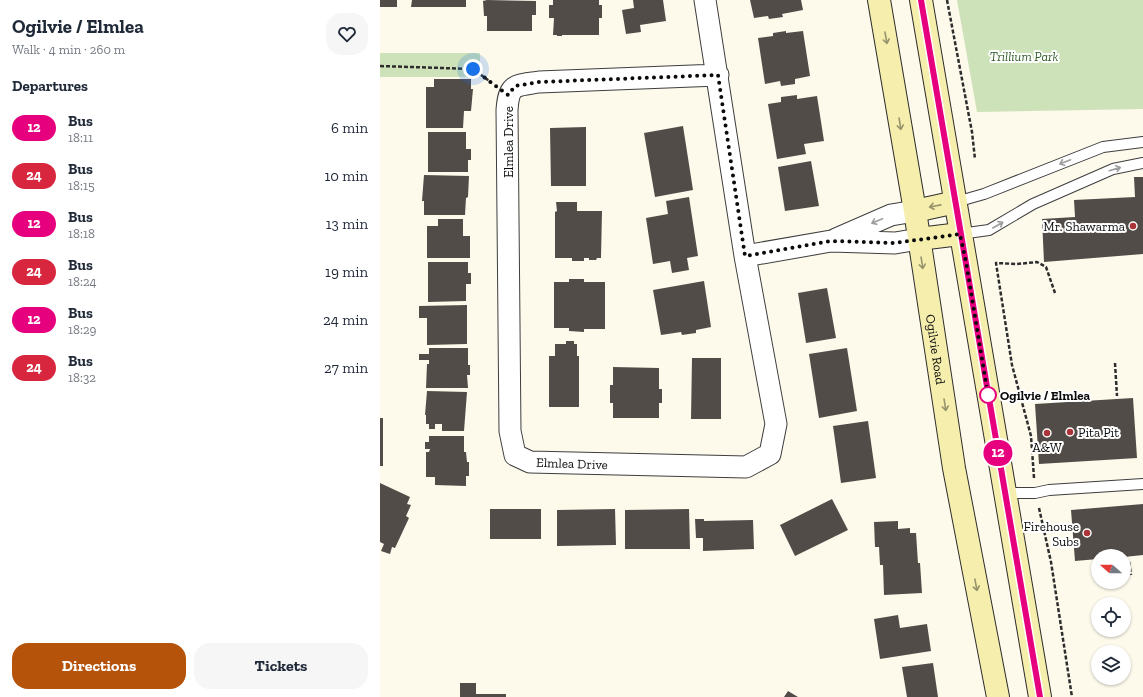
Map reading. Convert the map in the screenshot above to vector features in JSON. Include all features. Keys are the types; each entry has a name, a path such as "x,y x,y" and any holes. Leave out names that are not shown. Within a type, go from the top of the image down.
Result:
{"main road":[{"name":"Ogilvie Road","path":"879,0 919,239 954,468 998,697"},
{"path":"921,0 1040,697"},
{"path":"914,211 956,202"},
{"path":"919,239 960,234"}],"street":[{"name":"Elmlea Drive","path":"705,0 718,75 745,256 776,424 770,454 746,467 530,462 515,455 510,431 508,95 515,86 539,82 718,75"},
{"path":"831,241 890,216 914,211"},
{"path":"745,256 831,241 895,243 919,239"}],"lane":[{"path":"956,202 984,194 1103,147 1143,142"},
{"path":"960,234 989,230 1033,204 1113,169 1143,163"},
{"path":"1005,493 1036,493 1049,490 1143,484"}],"path":[{"path":"947,0 972,132 975,160"},
{"path":"380,66 473,69 508,95"},
{"path":"996,263 1017,264 1037,262 1046,267 1055,293"},
{"path":"1115,363 1117,396"}],"green space":[{"name":"Trillium Park","path":"957,0 1143,0 1143,109 977,112"},
{"path":"380,53 480,53 480,77 380,77"}],"building":[{"path":"380,0 397,0 397,7 380,7"},
{"path":"412,0 466,0 466,7 411,7"},
{"path":"553,0 599,0 599,5 602,5 602,18 599,18 599,35 553,35 554,18 549,18 549,5 553,5"},
{"path":"633,0 663,0 666,21 640,25 641,32 626,34 622,10 634,8"},
{"path":"750,0 801,0 803,10 782,14 783,17 769,19 768,16 754,18"},
{"path":"483,1 536,1 536,15 532,15 532,31 487,31 487,16 484,16"},
{"path":"786,31 786,33 803,31 810,76 795,79 795,84 781,86 780,81 765,84 758,38 773,36 773,33"},
{"path":"434,79 471,79 471,89 473,89 471,111 464,111 463,128 426,128 426,87 434,87"},
{"path":"797,95 797,99 817,96 824,141 804,144 806,154 777,159 768,104 781,102 781,97"},
{"path":"683,126 693,190 655,197 644,133"},
{"path":"586,127 586,186 551,186 550,128"},
{"path":"428,132 466,132 466,149 471,149 471,160 468,160 468,172 428,172"},
{"path":"811,161 819,206 785,211 778,167"},
{"path":"424,175 469,176 465,215 424,215 424,201 422,201"},
{"path":"1134,177 1143,177 1143,254 1044,262 1042,219 1075,217 1074,200 1135,197"},
{"path":"689,197 698,256 687,258 689,270 672,273 670,261 653,264 646,218 668,214 666,201"},
{"path":"556,202 577,202 577,211 602,211 601,258 589,260 589,258 584,258 584,261 572,261 572,258 555,258"},
{"path":"438,219 463,219 463,236 470,236 470,258 427,258 427,226 438,226"},
{"path":"428,262 468,262 468,273 471,273 471,284 466,284 466,301 428,302"},
{"path":"569,279 584,279 584,282 605,282 605,329 584,329 584,332 569,331 569,328 554,328 554,282 569,282"},
{"path":"704,281 711,327 696,330 696,333 682,335 681,332 661,335 653,290"},
{"path":"827,288 836,338 806,343 798,293"},
{"path":"467,305 467,344 427,345 427,318 419,318 419,306"},
{"path":"566,341 574,341 574,344 577,344 577,356 579,356 579,407 549,407 549,356 555,356 555,344 566,344"},
{"path":"429,348 468,348 468,365 470,365 470,375 467,375 468,388 426,388 427,364 429,364 429,360 419,360 419,354 429,354"},
{"path":"847,348 857,411 819,418 809,354"},
{"path":"692,358 721,358 721,419 691,419"},
{"path":"613,367 659,368 659,389 662,389 662,403 659,403 659,418 613,418 613,403 610,403 610,385 613,385"},
{"path":"427,391 467,392 464,431 442,431 442,424 435,424 435,429 429,429 429,424 426,424 425,415"},
{"path":"1133,398 1137,458 1039,464 1035,404"},
{"path":"380,418 383,418 383,466 380,466"},
{"path":"868,421 876,478 841,483 833,426"},
{"path":"429,436 464,436 464,452 466,452 467,462 469,462 469,476 466,476 466,486 435,485 435,477 426,477 426,452 429,452 430,449 425,449 425,442 429,442"},
{"path":"380,483 410,497 407,504 411,505 406,516 409,518 395,548 392,547 390,554 381,551 384,544 380,542"},
{"path":"832,499 848,530 795,556 780,525"},
{"path":"1143,504 1143,555 1131,556 1131,549 1091,549 1091,560 1075,561 1071,510"},
{"path":"490,509 541,509 541,539 490,539"},
{"path":"615,509 616,545 557,546 557,510"},
{"path":"689,509 690,549 625,549 625,510"},
{"path":"695,519 704,519 704,521 753,520 754,549 703,551 703,538 696,538"},
{"path":"898,521 898,529 910,528 910,533 916,533 922,593 884,595 883,565 880,565 879,547 875,547 874,522"},
{"path":"898,615 900,628 927,624 931,651 880,659 874,619"},
{"path":"933,663 938,697 907,697 902,667"},
{"path":"460,683 476,683 476,694 506,694 506,697 460,697"},
{"path":"788,691 798,697 784,697"}],"bus line":[{"name":"12","path":"921,0 1040,697"}],"place":[{"name":"Mr. Shawarma","path":"1133,226"},
{"name":"Ogilvie / Elmlea","path":"988,395"},
{"name":"Pita Pit","path":"1070,432"},
{"name":"A&W","path":"1047,433"},
{"name":"Firehouse Subs","path":"1087,533"}],"route":[{"path":"473,69 508,95 515,86 539,82 718,75 745,256 831,241 895,243 960,234 988,395"}]}
